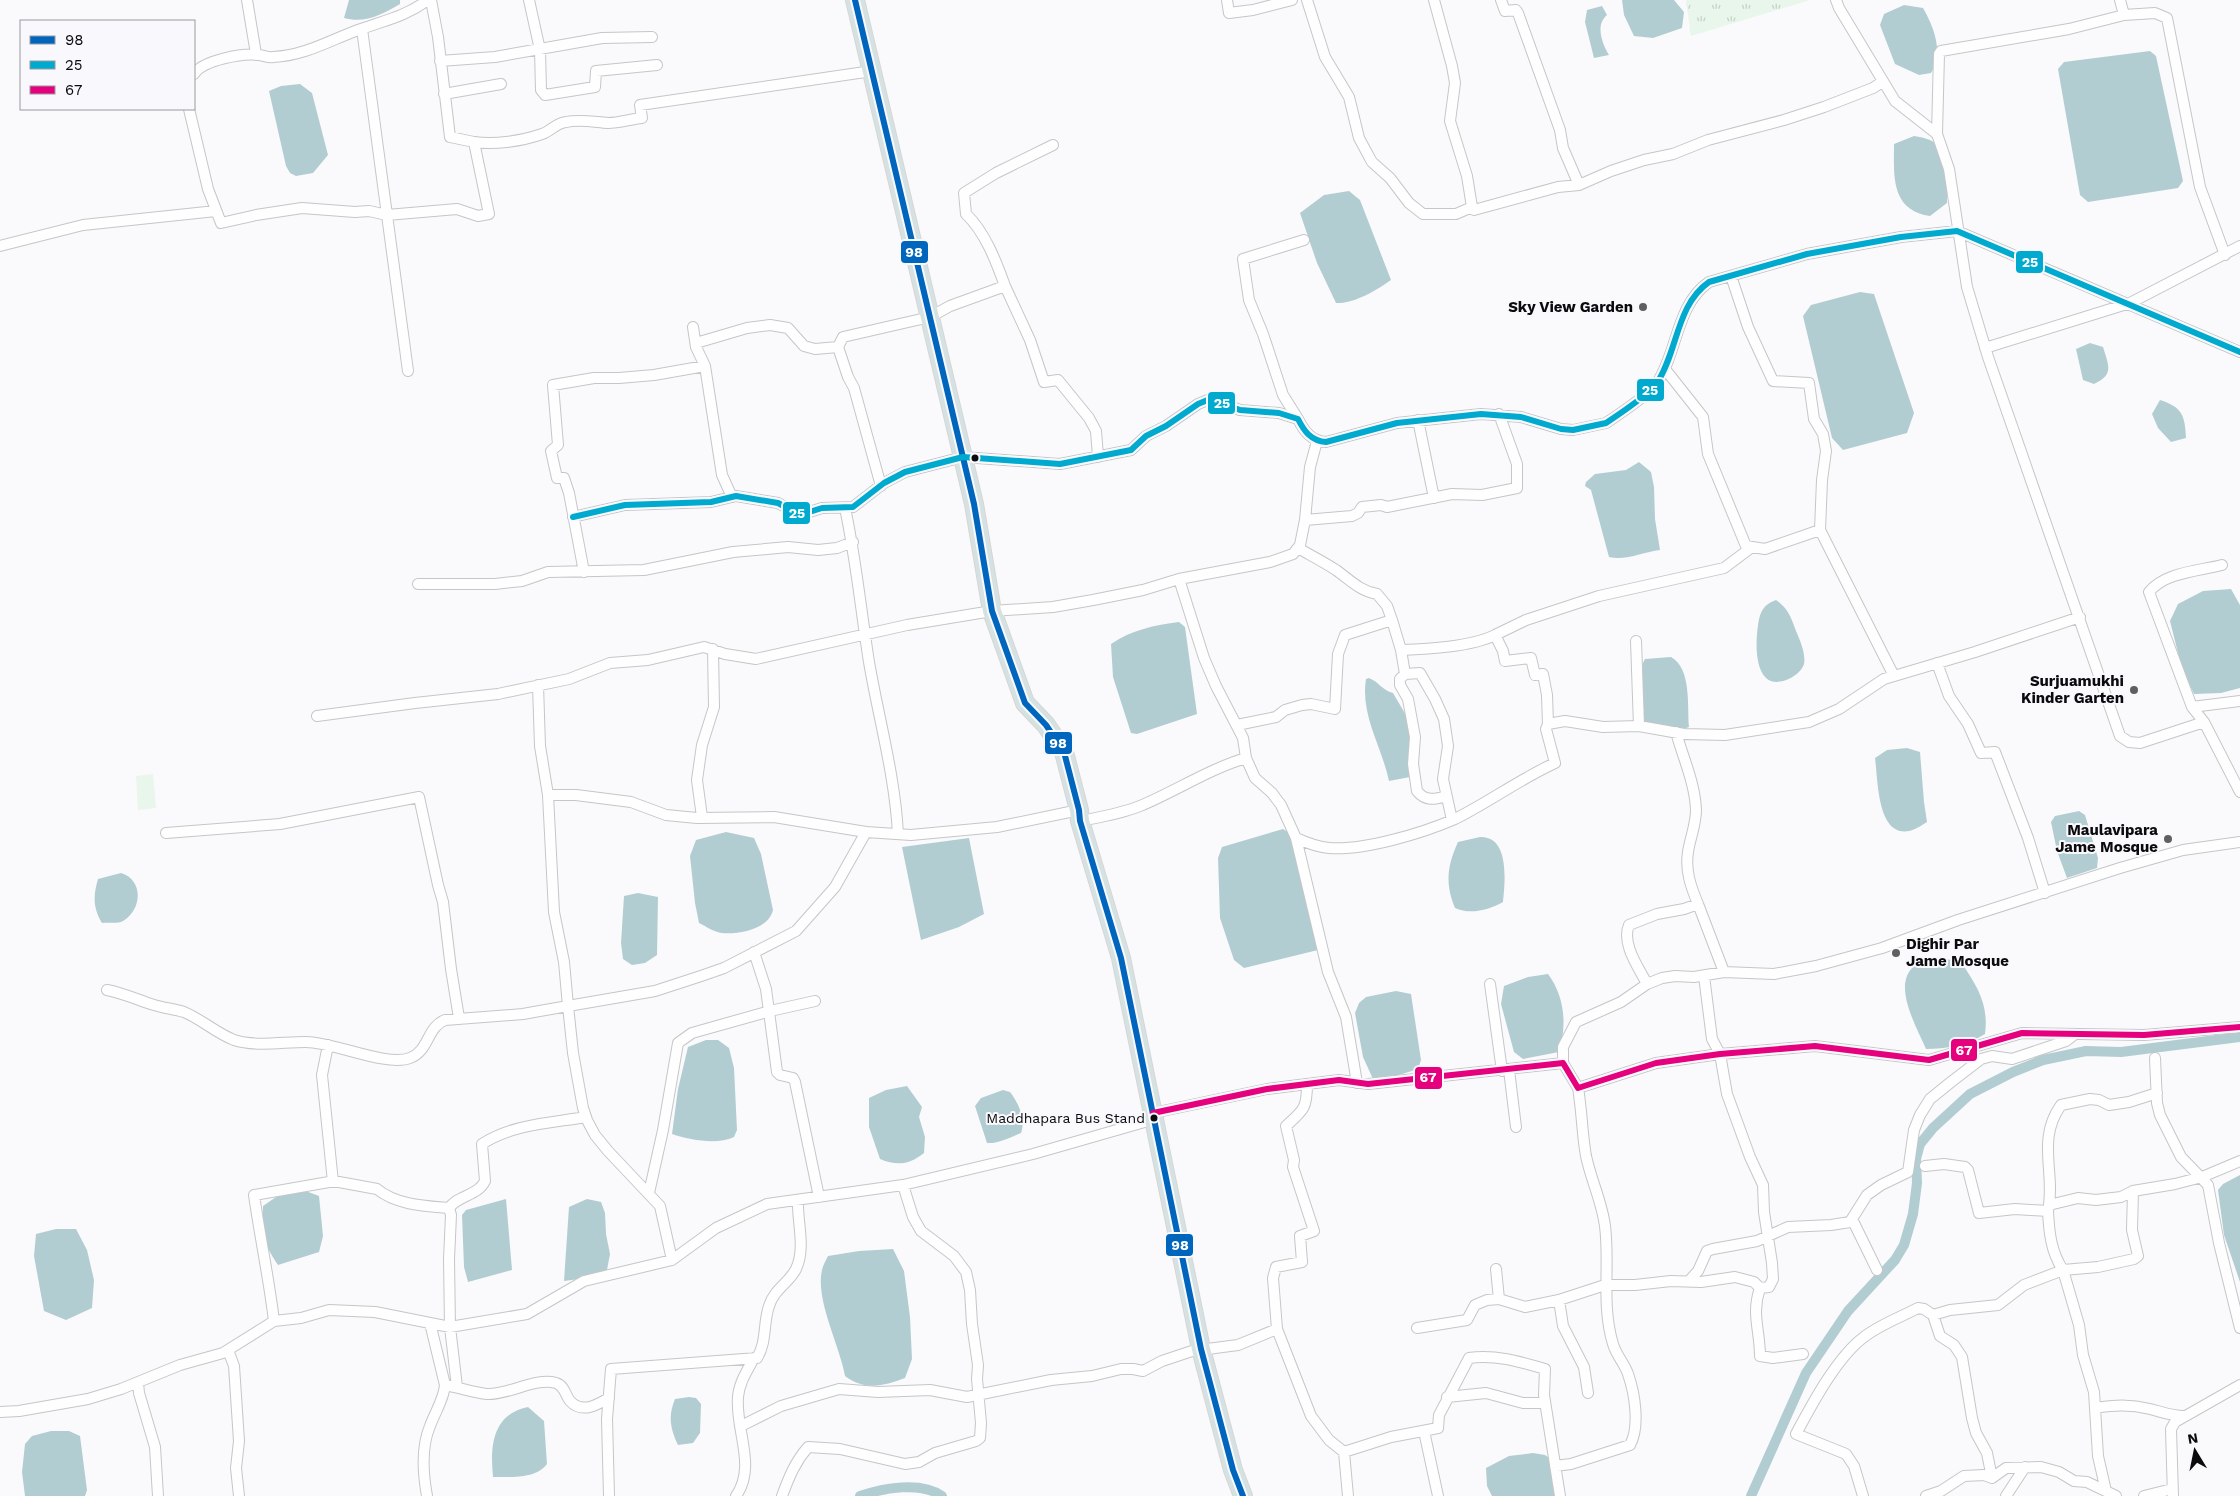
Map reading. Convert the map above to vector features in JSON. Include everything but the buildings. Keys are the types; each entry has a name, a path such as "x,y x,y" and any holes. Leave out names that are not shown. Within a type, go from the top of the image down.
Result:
{"highway":[{"path":"855,0 974,504 992,611 1025,703 1046,725 1064,752 1079,816 1121,958 1201,1349 1233,1470 1243,1496"}],"street":[{"path":"247,0 256,54"},
{"path":"195,72 208,62 256,54 272,58 303,52 362,29 394,19 416,3 429,0 438,37 450,136 485,144 542,134 553,126 565,122 589,120 610,123 642,118 640,106 872,71"},
{"path":"529,0 540,50 541,90 545,95 595,87 596,71 657,65"},
{"path":"1227,0 1229,13 1253,10 1292,0"},
{"path":"1306,0 1324,57 1349,98 1359,138 1372,162 1390,178 1410,203 1423,214 1456,214 1472,207"},
{"path":"1434,0 1452,66 1455,88 1450,121 1467,176 1474,210 1484,209 1558,187 1579,185 1611,171 1644,160 1673,154 1708,140 1784,120 1824,107 1874,88 1882,82"},
{"path":"1501,0 1505,11 1516,10 1518,13 1560,130 1563,148 1579,185"},
{"path":"1836,0 1838,8 1895,102 1937,134"},
{"path":"2120,0 2124,15"},
{"path":"2204,722 2140,742 2130,742 2120,736 1986,348 1967,287 1949,169 1937,134 1939,54 1941,51 2070,29 2124,15 2155,13 2167,18 2200,187 2225,255"},
{"path":"362,29 408,371"},
{"path":"440,62 495,57 602,38 652,37"},
{"path":"444,94 500,84"},
{"path":"189,110 208,189 221,223 302,208 355,212 369,211 387,215 458,210 478,216 489,214 474,142"},
{"path":"1053,145 996,173 964,192 966,214 975,223 996,261 1005,286 1030,340 1044,382 1058,380 1089,418 1096,431 1098,457"},
{"path":"0,246 82,225 216,211"},
{"path":"1304,240 1243,259 1249,300 1263,334 1282,395 1303,430 1317,441 1326,442 1362,431 1418,420 1481,414 1521,417 1561,429 1573,430 1597,426 1606,423 1648,393 1656,385 1665,369 1690,301 1700,288 1709,282 1807,254 1901,237 1957,231 2130,303 2240,352"},
{"path":"1986,348 2130,303 2240,246"},
{"path":"1731,276 1748,327 1773,381 1809,383 1814,419 1823,434 1826,451 1822,480 1820,530 1894,676"},
{"path":"881,486 854,388 848,377 838,347 843,337 930,316 950,306 1005,286"},
{"path":"696,343 747,328 770,325 788,328 804,346 815,350 838,347"},
{"path":"693,326 696,343 705,366 718,460 722,475 732,497"},
{"path":"584,572 567,484 564,478 556,478 551,451 558,445 553,385 594,378 654,375 705,366"},
{"path":"1665,369 1703,417 1708,454 1746,546 1765,548 1820,530"},
{"path":"573,517 626,506 711,502 736,496 778,503 800,515 822,508 852,507 881,486 905,472 963,457 1060,464 1131,450 1146,436 1166,426 1198,404 1210,399 1240,410 1279,413 1298,419"},
{"path":"1305,520 1352,516 1358,513 1362,507 1381,505 1387,507 1452,494 1482,495 1517,488 1517,464 1499,414"},
{"path":"1418,420 1434,498"},
{"path":"317,716 415,702 498,694 569,679 610,663 648,660 704,647 725,654 756,659 866,634 992,611 1053,607 1093,600 1143,590 1179,579 1270,562 1293,554 1298,548 1305,520 1310,467 1317,441"},
{"path":"845,508 853,542 883,737 894,782 898,834"},
{"path":"418,584 495,584 522,580 548,572 644,570 722,554 788,547 818,550 837,548 853,542"},
{"path":"1401,650 1423,650 1480,641 1526,620 1600,596 1724,568 1752,547"},
{"path":"1298,548 1336,570 1353,584 1367,592 1377,594 1387,606 1392,620 1401,650 1405,674"},
{"path":"2222,565 2176,576 2154,585 2149,592 2192,707 2204,722 2240,792"},
{"path":"1179,579 1204,658 1243,738 1246,758 1255,778 1272,793 1281,805 1296,838 1328,972 1346,1017 1357,1083"},
{"path":"1548,724 1565,721 1603,728 1639,726 1676,732 1725,735 1809,722 1838,709 1884,679 2080,617"},
{"path":"1237,725 1276,717 1285,710 1302,706 1321,705 1335,709 1338,654 1345,635 1392,620"},
{"path":"1296,838 1327,848 1343,849 1392,839 1452,820 1511,788 1527,776 1555,763 1546,729 1548,724 1547,695 1543,674 1535,675 1531,658 1505,661 1503,651 1495,635"},
{"path":"1636,641 1639,726"},
{"path":"702,817 697,780 702,745 714,707 713,649"},
{"path":"1937,663 1949,696 1968,724 1981,753 1995,752 2028,838 2045,893"},
{"path":"1446,796 1436,800 1428,799 1417,791 1413,764 1415,737 1408,699 1400,686 1400,679 1405,674 1420,673 1435,698 1444,719 1448,746 1443,779 1452,820"},
{"path":"538,685 540,746 548,795 554,912 564,962 573,1053 586,1118 595,1136 660,1206 672,1260"},
{"path":"2192,707 2240,702"},
{"path":"1676,732 1688,770 1696,807 1696,818 1688,850 1688,879 1724,972"},
{"path":"548,795 631,802 666,815 774,817 866,832 911,835 997,827 1079,816 1115,815 1142,805 1220,767 1246,758"},
{"path":"166,833 280,824 419,797 443,902 459,1018"},
{"path":"107,990 183,1012 229,1038 240,1041 255,1043 307,1042 377,1056 411,1058 424,1048 437,1023 459,1018 523,1014 655,991 724,968 796,931 835,887 866,832"},
{"path":"1555,1466 1571,1464 1630,1445 1635,1433 1631,1384 1628,1373 1612,1342 1605,1285 1608,1257 1605,1227 1586,1154 1578,1088 1563,1063 1563,1047 1576,1022 1625,1000 1647,984 1675,976 1704,976 1724,972 1774,974 1845,959 1958,920 2120,868 2183,850 2240,842"},
{"path":"1647,984 1630,950 1627,931 1630,925 1657,914 1684,909 1698,904"},
{"path":"754,952 766,989 777,1072 780,1075 793,1078 795,1082 819,1197"},
{"path":"1704,976 1712,1039 1720,1054 1727,1094 1750,1157 1763,1184 1764,1212 1773,1279 1770,1287 1760,1288"},
{"path":"1490,984 1516,1128"},
{"path":"649,1193 663,1130 678,1043 692,1033 770,1011 815,1001"},
{"path":"1578,1088 1656,1063 1720,1054 1815,1046 1929,1060 2022,1033 2144,1035 2240,1027"},
{"path":"1850,1222 1867,1195 1881,1184 1908,1172 1914,1130 1920,1114 1930,1099 1981,1059 1992,1056 2012,1059 2066,1042 2075,1034"},
{"path":"328,1045 322,1076 333,1182"},
{"path":"2156,1058 2160,1115 2181,1157 2208,1185 2219,1243 2240,1328"},
{"path":"0,1412 19,1411 88,1399 180,1365 228,1350 274,1321 301,1318 329,1310 375,1312 450,1326 527,1314 584,1281 672,1260 716,1228 767,1204 903,1185 1033,1154 1154,1116 1267,1089 1339,1080 1368,1084 1563,1063"},
{"path":"1307,1084 1307,1104 1298,1116 1286,1126 1294,1167 1314,1230 1300,1236 1302,1262 1276,1267 1272,1278 1276,1329 1309,1411 1328,1440 1344,1452 1348,1496"},
{"path":"2106,1491 2098,1456 2094,1392 2083,1356 2079,1325 2050,1239 2049,1208 2051,1196 2047,1155 2048,1131 2052,1120 2061,1106 2090,1099 2099,1100 2109,1105 2129,1102 2157,1093"},
{"path":"458,1387 450,1326 448,1259 451,1215 449,1208 454,1200 482,1187 485,1181 482,1144 496,1135 538,1124 586,1118"},
{"path":"1925,1166 1944,1164 1965,1167 1968,1170 1979,1214 2015,1209 2049,1208 2078,1198 2096,1200 2121,1197 2133,1191 2202,1177 2240,1161"},
{"path":"274,1321 271,1291 263,1259 254,1195 333,1182 377,1189 382,1194 416,1204 449,1208"},
{"path":"782,1496 790,1474 800,1456 808,1447 834,1448 905,1464 919,1462 936,1453 976,1441 981,1434 977,1357 972,1324 970,1290 966,1272 954,1256 921,1231 913,1217 903,1185"},
{"path":"1933,1315 1950,1310 1998,1305 2024,1285 2062,1270 2098,1267 2134,1259 2138,1256 2132,1230 2133,1191"},
{"path":"609,1496 609,1398 611,1369 757,1358 762,1350 770,1303 778,1288 793,1274 798,1265 801,1248 798,1200"},
{"path":"1689,1281 1698,1271 1707,1251 1757,1240 1788,1227 1831,1226 1850,1222 1854,1223 1877,1270"},
{"path":"1496,1269 1499,1299"},
{"path":"1417,1328 1467,1320 1475,1305 1499,1299 1525,1306 1558,1300 1605,1285 1701,1282 1735,1277 1754,1282 1760,1288"},
{"path":"1760,1288 1754,1311 1760,1356 1773,1358 1803,1354"},
{"path":"1558,1300 1563,1326 1584,1367 1588,1393"},
{"path":"1863,1496 1854,1466 1846,1454 1796,1434 1824,1385 1850,1349 1864,1336 1918,1308 1924,1309 1933,1315 1940,1336 1954,1345 1962,1357 1972,1418 1976,1433 1987,1453 1992,1478"},
{"path":"427,1496 423,1469 425,1442 430,1424 444,1393 445,1385 430,1323"},
{"path":"741,1426 781,1406 839,1389 878,1392 930,1390 967,1397 1051,1380 1092,1376 1121,1369 1143,1371 1162,1362 1201,1349 1238,1345 1276,1329"},
{"path":"228,1350 234,1366 239,1441 236,1468 239,1496"},
{"path":"1344,1452 1391,1437 1438,1428 1438,1415 1469,1358 1492,1356 1506,1361 1546,1369 1545,1403 1560,1496"},
{"path":"736,1496 744,1478 744,1447 739,1391 754,1358"},
{"path":"138,1382 155,1447 158,1496"},
{"path":"445,1385 486,1394 517,1390 536,1384 556,1383 562,1387 570,1401 588,1408 596,1406 609,1398"},
{"path":"2144,1496 2172,1492 2171,1429 2175,1422 2240,1385"},
{"path":"1447,1397 1486,1393 1523,1403 1545,1403"},
{"path":"2094,1408 2117,1404 2149,1409 2175,1416 2185,1416"},
{"path":"1424,1430 1438,1496"},
{"path":"2006,1496 2025,1467"},
{"path":"1992,1478 2006,1468 2041,1467 2059,1472 2074,1480 2087,1482 2116,1496"},
{"path":"1926,1496 1941,1491 1964,1476 1984,1475 1992,1478"}],"green space":[{"path":"1686,0 1810,0 1691,36"},
{"path":"153,774 156,808 138,810 136,776"}],"water":[{"path":"349,0 400,0 400,4 373,17 352,20 344,18"},
{"path":"1622,0 1674,0 1684,12 1682,28 1653,38 1634,36 1624,15"},
{"path":"1904,5 1923,8 1931,23 1936,40 1937,57 1931,73 1919,75 1895,64 1880,25 1884,14"},
{"path":"1602,6 1607,15 1601,24 1601,34 1609,55 1594,58 1585,22 1587,10"},
{"path":"2150,51 2156,56 2183,181 2178,188 2088,202 2080,195 2058,69 2064,62"},
{"path":"300,84 312,93 328,155 313,173 296,176 290,173 286,166 269,91 281,86"},
{"path":"1914,136 1935,143 1941,150 1945,165 1947,203 1930,216 1908,207 1901,199 1895,179 1894,144"},
{"path":"1349,191 1360,200 1391,280 1358,299 1336,303 1317,263 1300,213 1324,195"},
{"path":"1860,292 1874,294 1914,413 1907,433 1843,450 1832,438 1803,316 1811,305"},
{"path":"2090,343 2103,347 2108,365 2105,377 2094,384 2083,380 2076,349"},
{"path":"2160,400 2178,409 2181,413 2185,423 2186,438 2171,442 2158,428 2152,414"},
{"path":"1639,462 1651,472 1660,550 1628,557 1609,557 1591,490 1585,486 1586,482 1595,474 1626,470"},
{"path":"2231,589 2240,605 2240,688 2221,693 2194,694 2182,669 2170,621 2178,604 2203,591"},
{"path":"1776,600 1791,617 1802,647 1804,664 1802,669 1793,677 1776,682 1766,678 1760,669 1757,657 1757,634 1758,623 1763,609"},
{"path":"1179,622 1185,627 1197,714 1137,734 1131,733 1113,677 1111,644 1127,635 1144,629"},
{"path":"1671,657 1682,670 1687,689 1689,727 1684,729 1665,728 1641,722 1643,663 1645,659"},
{"path":"1369,678 1393,693 1410,722 1410,777 1389,781 1366,705 1366,679"},
{"path":"1907,748 1920,752 1927,822 1909,831 1898,830 1891,825 1885,816 1881,805 1875,758 1887,750"},
{"path":"2079,811 2085,815 2098,858 2097,868 2067,878 2057,851 2051,822 2055,816"},
{"path":"1283,829 1291,834 1318,950 1244,968 1234,960 1220,918 1218,858 1222,847"},
{"path":"726,832 754,838 761,854 773,910 766,922 744,932 719,932 699,923 695,903 690,856 696,840"},
{"path":"1480,837 1490,839 1497,844 1501,852 1505,872 1503,902 1479,911 1461,910 1455,908 1450,891 1451,859 1458,842"},
{"path":"969,838 984,914 959,927 921,940 902,847"},
{"path":"121,873 134,882 137,888 137,903 134,910 123,921 102,923 95,902 98,879"},
{"path":"638,893 658,897 657,955 645,963 632,965 623,959 621,943 624,896"},
{"path":"1936,957 1961,962 1967,971 1977,987 1983,1004 1986,1023 1985,1034 1957,1046 1926,1049 1909,1008 1905,995 1905,982 1910,971 1919,963"},
{"path":"1548,974 1554,983 1561,1002 1564,1022 1562,1042 1559,1052 1523,1059 1514,1052 1501,1004 1504,986 1528,977"},
{"path":"1396,991 1411,994 1421,1060 1418,1069 1399,1075 1373,1079 1363,1057 1355,1013 1359,1003 1366,997"},
{"path":"706,1040 718,1040 729,1048 734,1068 737,1130 734,1137 720,1141 695,1140 672,1134 678,1089 688,1047"},
{"path":"907,1086 922,1107 919,1117 925,1137 924,1153 908,1162 892,1163 880,1159 869,1127 869,1098 886,1090"},
{"path":"1003,1090 1010,1092 1016,1101 1023,1122 1021,1133 1000,1141 987,1143 975,1106 981,1098"},
{"path":"2240,1175 2240,1282 2224,1235 2218,1190 2223,1184"},
{"path":"303,1190 319,1196 323,1236 319,1252 278,1265 264,1237 263,1206 279,1195"},
{"path":"506,1199 512,1270 468,1282 464,1267 462,1215 466,1210"},
{"path":"587,1199 601,1202 605,1213 606,1234 610,1254 607,1270 594,1277 564,1281 569,1207"},
{"path":"56,1229 76,1229 87,1250 94,1280 92,1308 66,1320 44,1311 34,1256 36,1234"},
{"path":"893,1249 904,1271 910,1317 912,1359 905,1378 875,1386 860,1384 845,1376 825,1309 821,1282 822,1270 828,1256 859,1251"},
{"path":"696,1398 701,1404 700,1433 693,1443 678,1445 673,1433 671,1411 675,1399"},
{"path":"528,1407 544,1421 547,1464 530,1475 493,1477 493,1444 500,1424 516,1411"},
{"path":"51,1431 69,1431 80,1436 87,1490 85,1496 25,1496 22,1472 25,1444 32,1436"},
{"path":"1533,1453 1545,1455 1551,1459 1558,1496 1492,1496 1487,1486 1486,1468 1509,1456"}],"waterway":[{"path":"1751,1496 1806,1373 1848,1311 1895,1260 1904,1245 1913,1214 1917,1183 1916,1159 1920,1144 1933,1128 1970,1094 2013,1072 2043,1060 2086,1051 2121,1052 2240,1037"},
{"path":"860,1496 902,1487 933,1491 942,1496"}],"transit line":[{"name":"98","path":"855,0 974,504 992,611 1025,703 1046,725 1064,752 1079,810 1080,821 1121,958 1201,1349 1233,1470 1243,1496"},
{"name":"25","path":"573,517 625,505 711,502 736,496 778,503 800,515 822,508 853,507 884,483 905,472 963,457 1060,464 1131,450 1146,436 1166,426 1198,404 1210,399 1240,410 1279,413 1298,419 1309,435 1316,440 1326,442 1397,423 1481,414 1521,417 1561,429 1573,430 1606,423 1634,404 1654,387 1664,370 1690,303 1709,282 1807,254 1901,237 1957,231 2240,352"},
{"name":"67","path":"1153,1113 1267,1089 1339,1080 1368,1084 1563,1063 1578,1088 1656,1063 1720,1054 1815,1046 1929,1060 2022,1033 2144,1035 2240,1027"}],"place":[{"name":"Sky View Garden","path":"1643,307"},
{"name":"Surjuamukhi Kinder Garten","path":"2134,690"},
{"name":"Maulavipara Jame Mosque","path":"2168,839"},
{"name":"Dighir Par Jame Mosque","path":"1896,953"},
{"name":"Maddhapara Bus Stand","path":"1154,1118"}]}
